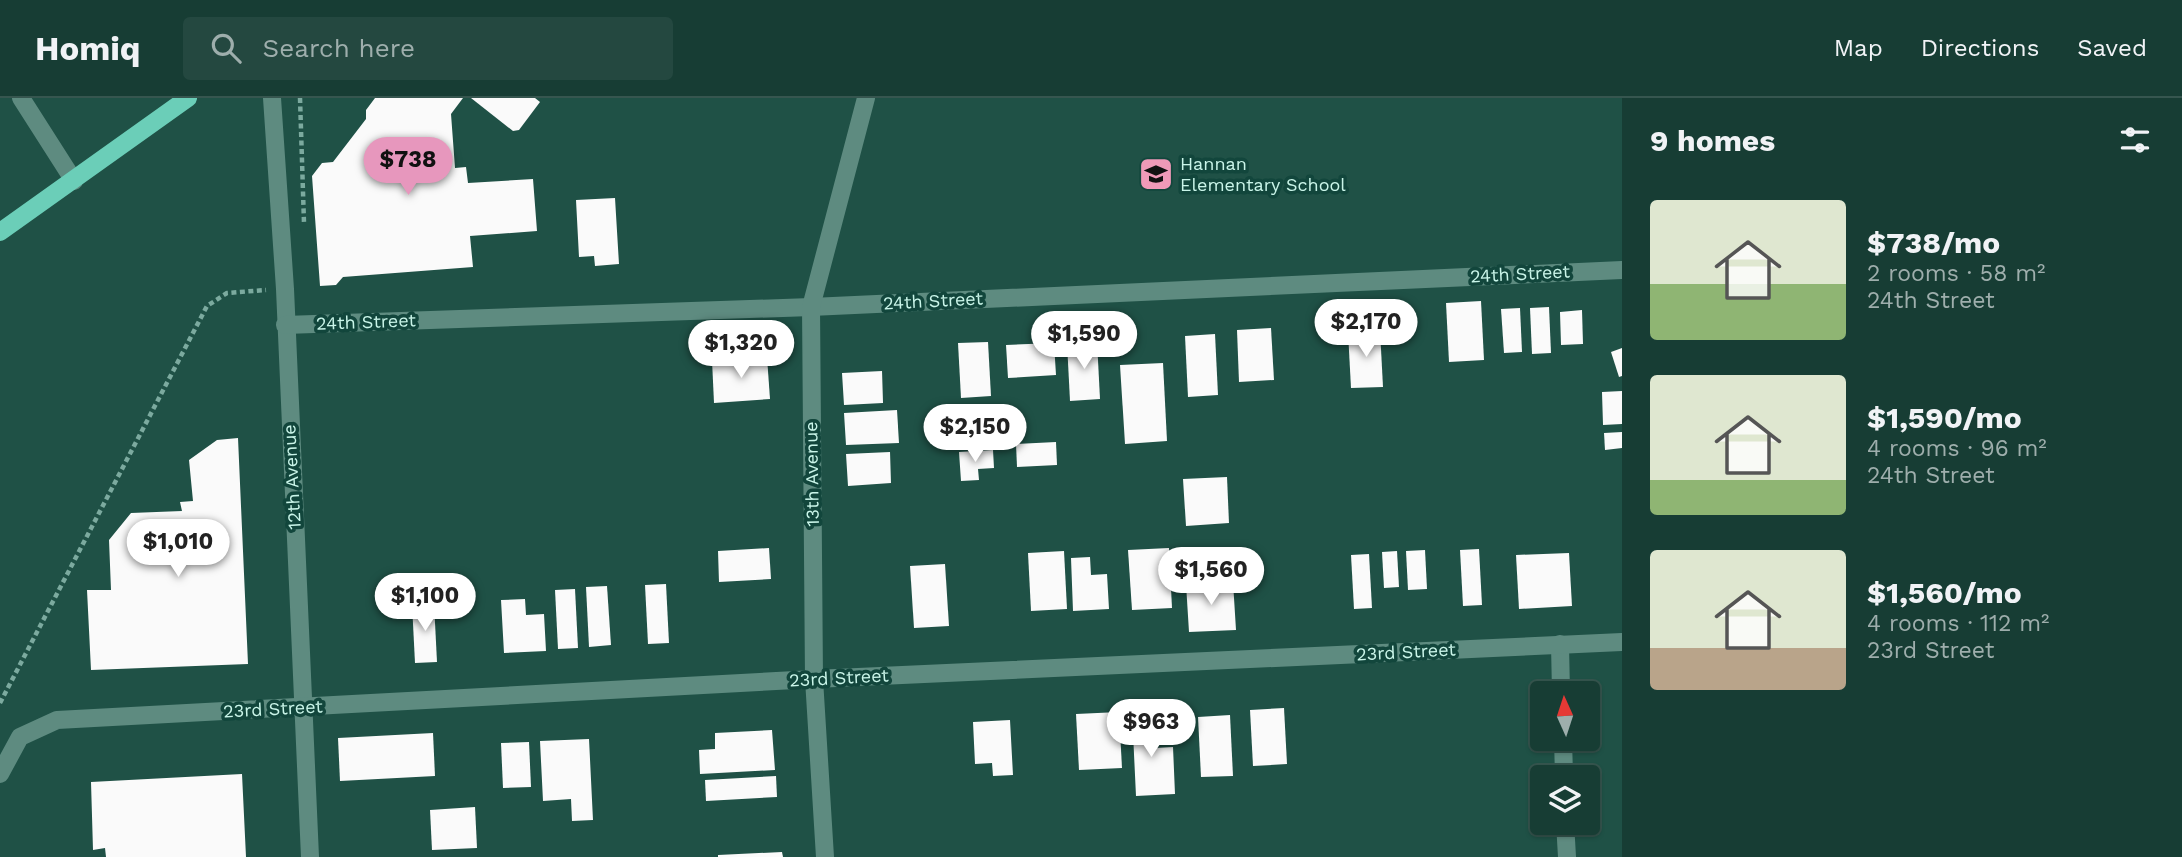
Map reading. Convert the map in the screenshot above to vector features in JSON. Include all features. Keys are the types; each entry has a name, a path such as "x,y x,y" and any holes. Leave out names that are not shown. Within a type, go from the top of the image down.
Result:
{"main road":[{"path":"0,232 188,98"}],"street":[{"path":"21,98 74,181"},
{"name":"12th Avenue","path":"272,98 285,289 310,857"},
{"name":"13th Avenue","path":"825,857 814,679 811,307 866,98"},
{"name":"24th Street","path":"285,325 811,307 1622,270"},
{"name":"23rd Street","path":"0,774 20,737 57,720 814,679 1622,642"},
{"path":"1559,644 1561,681"},
{"path":"1566,835 1567,857"}],"path":[{"path":"0,703 207,306 228,293 285,289"}],"building":[{"path":"375,98 463,98 451,114 455,168 466,167 468,183 533,179 537,231 470,236 473,267 343,277 336,285 320,286 312,176 322,163 333,162 366,119 366,110"},
{"path":"471,98 535,98 540,102 519,130 513,131"},
{"path":"615,198 619,264 595,266 594,256 579,257 576,200"},
{"path":"1481,301 1484,360 1449,362 1446,303"},
{"path":"1549,307 1551,353 1532,354 1530,308"},
{"path":"1520,308 1522,352 1504,353 1501,309"},
{"path":"1582,310 1583,344 1561,345 1560,312"},
{"path":"1271,328 1274,380 1239,382 1237,330"},
{"path":"1380,330 1383,387 1351,388 1348,332"},
{"path":"1215,334 1218,395 1188,397 1185,336"},
{"path":"1097,341 1100,399 1070,401 1067,343"},
{"path":"988,342 991,396 961,398 958,343"},
{"path":"1054,343 1056,375 1008,378 1006,345"},
{"path":"1622,348 1622,376 1619,377 1611,352"},
{"path":"767,357 770,399 714,403 712,360"},
{"path":"1163,363 1167,441 1125,444 1120,365"},
{"path":"882,371 883,403 844,405 842,373"},
{"path":"1622,391 1622,424 1603,425 1602,392"},
{"path":"897,410 899,443 846,445 844,413"},
{"path":"991,416 992,434 975,435 975,445 956,446 954,418"},
{"path":"1622,432 1622,448 1605,450 1604,433"},
{"path":"238,438 248,664 91,670 87,590 111,590 109,540 131,513 182,511 180,502 193,501 189,460 217,440"},
{"path":"1056,442 1057,465 1017,467 1016,444"},
{"path":"993,450 994,468 978,469 979,480 961,481 959,452"},
{"path":"890,452 891,483 848,486 846,454"},
{"path":"1227,477 1229,523 1186,526 1183,479"},
{"path":"769,548 771,579 719,582 718,551"},
{"path":"1169,548 1172,608 1132,610 1128,550"},
{"path":"1479,549 1482,605 1463,606 1460,550"},
{"path":"1425,550 1427,589 1408,590 1406,551"},
{"path":"1064,551 1067,609 1031,611 1028,553"},
{"path":"1397,551 1399,587 1384,588 1382,552"},
{"path":"1569,553 1572,606 1519,609 1516,555"},
{"path":"1369,554 1372,608 1354,609 1351,555"},
{"path":"1090,557 1091,575 1107,574 1109,609 1073,611 1071,558"},
{"path":"945,564 949,626 914,628 910,566"},
{"path":"1233,582 1236,630 1189,632 1186,584"},
{"path":"666,584 669,643 648,644 645,585"},
{"path":"607,586 611,645 589,647 586,587"},
{"path":"575,589 578,648 558,649 555,590"},
{"path":"525,599 526,615 544,614 546,651 504,653 501,600"},
{"path":"434,603 437,662 415,663 412,604"},
{"path":"1284,708 1287,764 1253,766 1250,710"},
{"path":"1153,711 1155,748 1173,747 1175,794 1136,796 1132,712"},
{"path":"1119,712 1122,768 1079,770 1076,714"},
{"path":"1230,715 1233,776 1201,777 1198,717"},
{"path":"1010,720 1013,775 993,776 992,763 975,764 973,722"},
{"path":"772,730 775,770 700,774 699,750 715,749 715,733"},
{"path":"433,733 435,776 340,781 338,738"},
{"path":"589,739 593,820 572,821 571,799 543,801 540,741"},
{"path":"529,742 531,787 503,788 501,743"},
{"path":"242,774 246,857 106,857 105,848 93,850 91,782"},
{"path":"776,776 777,797 706,801 705,780"},
{"path":"475,807 477,848 432,850 430,810"},
{"path":"782,852 783,857 718,857 718,855"}],"place":[{"name":"Hannan Elementary School","path":"1156,174"}]}
